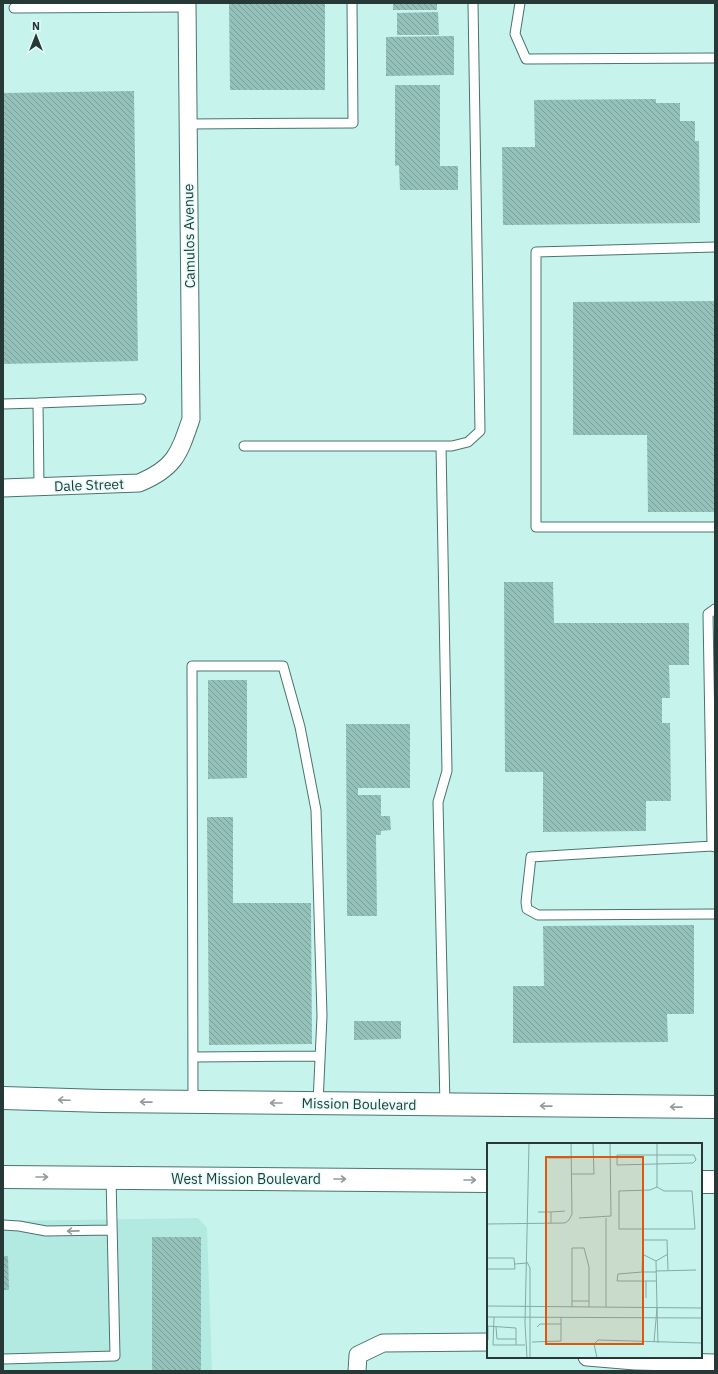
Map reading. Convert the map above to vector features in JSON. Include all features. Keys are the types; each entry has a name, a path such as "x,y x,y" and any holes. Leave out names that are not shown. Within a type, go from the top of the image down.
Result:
{"main road":[{"name":"Mission Boulevard","path":"3,1098 193,1102 715,1107"},
{"name":"West Mission Boulevard","path":"3,1176 487,1180"},
{"path":"702,1182 715,1182"}],"street":[{"name":"Camulos Avenue","path":"171,464 182,444 191,419 187,5"},
{"name":"Dale Street","path":"3,488 139,482 156,476 171,464"},
{"path":"358,1363 383,1343 487,1342"},
{"path":"599,1358 635,1361 715,1363"}],"lane":[{"path":"188,124 353,123 352,3"},
{"path":"244,446 452,446 468,442 480,431 473,3"},
{"path":"520,3 515,34 526,59 715,58"},
{"path":"14,8 187,5"},
{"path":"715,247 536,252 536,527 715,527"},
{"path":"3,404 142,399"},
{"path":"38,402 39,487"},
{"path":"441,446 447,771 438,802 445,1105"},
{"path":"715,609 708,614 712,718 713,846 531,857 526,902 527,909 538,915 715,914"},
{"path":"193,1102 192,666 283,666 300,727 316,810 322,1016 318,1103"},
{"path":"193,1057 320,1056"},
{"path":"3,1359 116,1356 111,1177"},
{"path":"3,1225 19,1226 46,1231 112,1230"}],"shaded area":[{"path":"198,1218 207,1228 212,1371 3,1371 3,1221"}],"building":[{"path":"229,3 325,3 325,90 230,90"},
{"path":"393,3 437,3 437,10 393,10"},
{"path":"438,12 439,35 397,35 397,13"},
{"path":"454,36 454,75 386,76 386,37"},
{"path":"395,85 440,85 440,166 458,166 458,190 400,190 399,165 395,166"},
{"path":"134,91 138,361 3,364 3,93"},
{"path":"656,99 656,103 680,103 680,121 695,121 695,141 699,141 700,223 503,225 502,147 535,147 534,100"},
{"path":"715,301 715,512 648,512 647,435 573,435 573,302"},
{"path":"504,582 553,582 554,623 689,623 689,665 669,665 670,698 662,698 662,723 670,723 671,801 646,801 646,831 543,832 543,772 505,772"},
{"path":"208,680 247,680 247,778 208,779"},
{"path":"346,724 410,724 410,788 358,788 358,795 381,795 381,816 390,816 391,830 381,831 381,835 376,835 377,916 347,916"},
{"path":"207,817 233,817 233,903 311,903 312,1044 209,1045"},
{"path":"694,925 694,1014 667,1014 668,1042 513,1043 513,986 544,986 543,926"},
{"path":"354,1021 401,1021 401,1039 354,1040"},
{"path":"152,1237 201,1237 201,1371 152,1371"},
{"path":"3,1256 8,1256 9,1290 3,1290"}]}
